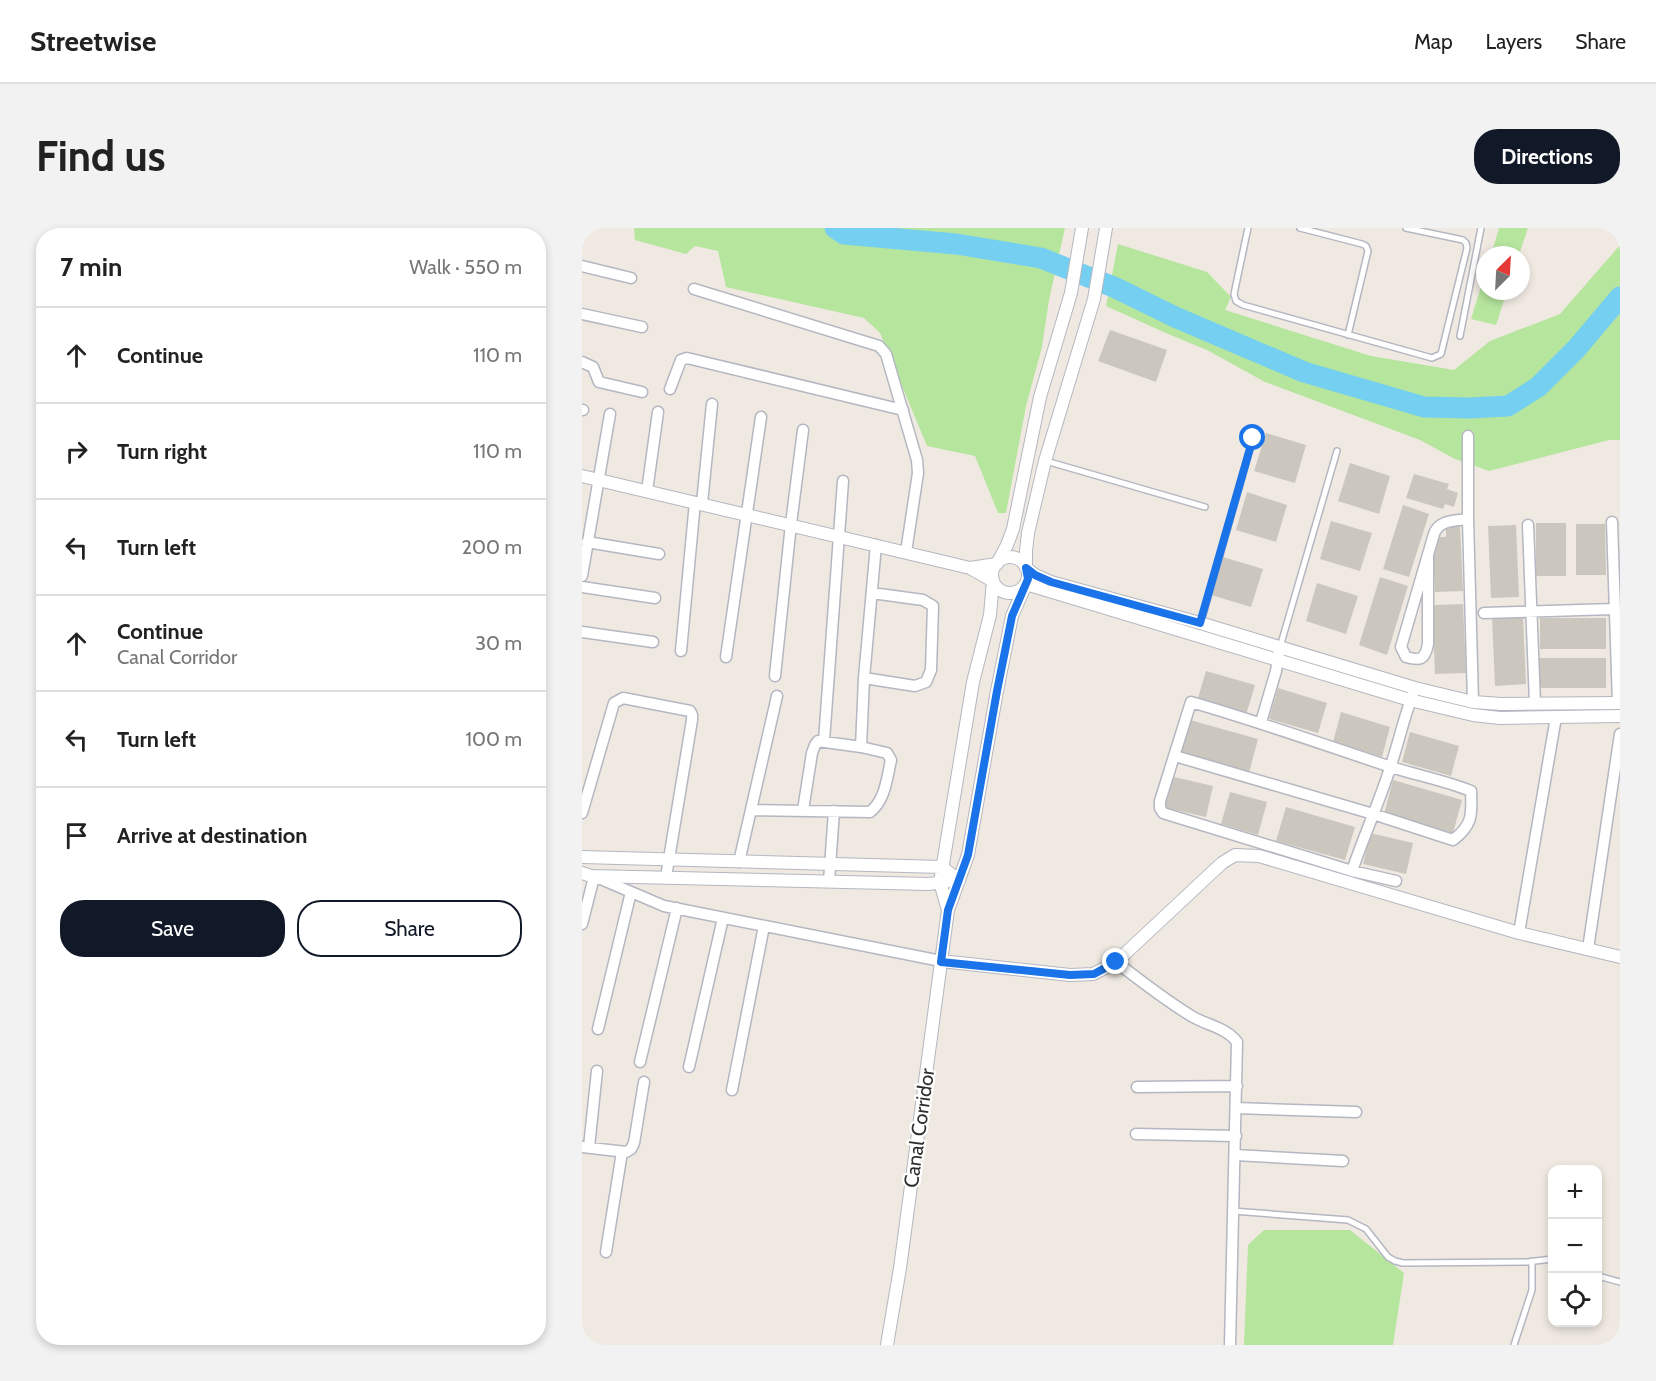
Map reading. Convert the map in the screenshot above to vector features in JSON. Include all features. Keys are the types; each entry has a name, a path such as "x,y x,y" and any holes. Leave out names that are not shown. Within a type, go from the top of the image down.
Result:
{"street":[{"path":"948,910 939,882 973,682 990,615 994,569 1013,529 1040,397 1071,292 1082,228"},
{"path":"948,910 968,855 1012,616 1026,584 1028,533 1045,461 1094,300 1106,228"},
{"path":"582,266 631,278"},
{"path":"694,289 879,346 886,354 917,460 918,473 906,552"},
{"path":"582,314 642,327"},
{"path":"670,389 681,360 687,358 903,410"},
{"path":"582,362 593,367 599,382 642,392"},
{"path":"681,651 712,404"},
{"path":"647,491 658,412"},
{"path":"582,576 610,414"},
{"path":"726,657 761,417"},
{"path":"775,676 803,430"},
{"path":"1468,436 1468,519 1479,702 1483,716"},
{"path":"582,476 970,568 993,581 1006,593 1017,592 1026,584"},
{"path":"824,741 843,481"},
{"path":"1428,554 1428,644 1426,654 1415,659 1406,657 1401,647 1428,554 1437,527 1443,523 1468,519"},
{"path":"1612,522 1619,708"},
{"path":"1528,525 1535,704"},
{"path":"587,542 659,554"},
{"path":"861,747 864,678 876,545"},
{"path":"970,568 997,564 1007,558 1013,558 1019,560 1035,575 1051,582 1200,623 1410,700 1483,716 1556,717 1619,708"},
{"path":"1026,584 1138,620 1479,702 1619,708"},
{"path":"582,587 655,598"},
{"path":"864,678 915,686 926,682 931,670 933,606 923,600 872,593"},
{"path":"1484,613 1614,609"},
{"path":"582,632 653,642"},
{"path":"1261,722 1279,653"},
{"path":"1352,871 1391,767 1415,688"},
{"path":"739,862 777,696"},
{"path":"582,813 614,703 622,698 690,711 692,720 666,877"},
{"path":"1175,756 1453,840 1462,833 1472,817 1471,791 1451,783 1391,767 1261,722 1191,702 1160,801 1163,813 1352,871 1396,881"},
{"path":"1519,933 1556,717"},
{"path":"1588,949 1620,734"},
{"path":"751,810 870,812 877,807 882,798 891,760 887,753 818,741 814,745 803,810"},
{"path":"829,881 834,811"},
{"path":"589,875 664,906 941,962 1070,975 1094,974 1116,962 1222,863 1235,855 1259,856 1519,933 1620,957"},
{"path":"582,857 942,867 959,881"},
{"path":"589,875 829,881 959,881"},
{"path":"582,924 589,875"},
{"path":"597,1029 631,892"},
{"path":"640,1062 677,908"},
{"name":"Canal Corridor","path":"887,1345 900,1268 948,910"},
{"path":"689,1067 723,918"},
{"path":"732,1090 764,926"},
{"path":"1116,962 1194,1018 1232,1036 1237,1042 1230,1345"},
{"path":"597,1071 585,1147 622,1152 631,1149 634,1143 644,1082"},
{"path":"1137,1087 1237,1086"},
{"path":"1236,1108 1356,1112"},
{"path":"1136,1134 1236,1136"},
{"path":"606,1252 622,1152"},
{"path":"1235,1155 1343,1161"}],"lane":[{"path":"1248,228 1234,294 1236,301 1243,305 1432,358 1441,354 1467,248 1463,240 1406,228"},
{"path":"1300,228 1366,246 1368,251 1348,335"},
{"path":"1460,336 1481,228"},
{"path":"1200,623 1253,438"},
{"path":"1279,653 1338,451"},
{"path":"1045,461 1205,507"},
{"path":"1233,1211 1348,1220 1366,1229 1388,1257 1403,1263 1532,1262 1548,1260"},
{"path":"1514,1345 1532,1290 1532,1262"},
{"path":"1602,1277 1620,1281"}],"green space":[{"path":"634,228 1065,228 1049,300 1042,347 1026,406 1006,513 998,513 975,456 927,446 880,333 864,318 726,287 718,251 695,246 686,254 635,240"},
{"path":"1499,228 1528,228 1522,246 1494,246"},
{"path":"1118,244 1207,272 1231,297 1225,310 1371,356 1454,370 1490,341 1560,314 1620,245 1620,440 1609,440 1489,471 1455,459 1420,440 1265,382 1207,350 1106,306"},
{"path":"1477,300 1504,300 1496,325 1471,319"},
{"path":"1264,1230 1350,1230 1404,1273 1393,1345 1244,1345 1248,1245"}],"building":[{"path":"1110,330 1167,350 1156,382 1098,361"},
{"path":"1266,433 1306,445 1295,483 1254,471"},
{"path":"1350,463 1390,476 1379,514 1338,501"},
{"path":"1414,474 1449,484 1447,489 1458,493 1454,507 1445,504 1443,509 1406,498"},
{"path":"1247,492 1287,505 1276,542 1236,530"},
{"path":"1403,505 1429,514 1409,577 1383,569"},
{"path":"1331,521 1372,533 1360,571 1320,559"},
{"path":"1536,523 1566,523 1566,576 1536,576"},
{"path":"1576,524 1605,524 1606,575 1576,575"},
{"path":"1446,525 1460,525 1463,591 1435,592 1433,548 1437,548 1436,537 1446,537"},
{"path":"1516,525 1519,597 1491,598 1488,526"},
{"path":"1223,557 1263,569 1251,607 1211,595"},
{"path":"1380,577 1408,586 1387,655 1359,645"},
{"path":"1317,583 1358,596 1346,634 1306,621"},
{"path":"1463,604 1466,673 1435,674 1432,605"},
{"path":"1523,617 1526,684 1495,686 1492,618"},
{"path":"1540,618 1606,618 1606,649 1540,649"},
{"path":"1538,658 1606,658 1606,688 1538,688"},
{"path":"1206,671 1255,685 1246,715 1197,701"},
{"path":"1278,688 1327,703 1318,733 1269,719"},
{"path":"1341,712 1390,727 1382,757 1333,742"},
{"path":"1190,720 1258,739 1249,773 1180,754"},
{"path":"1410,732 1459,746 1451,776 1402,762"},
{"path":"1170,776 1213,786 1206,817 1162,807"},
{"path":"1393,780 1462,800 1453,833 1384,814"},
{"path":"1230,792 1267,802 1258,835 1221,824"},
{"path":"1286,807 1355,827 1345,860 1276,841"},
{"path":"1370,833 1413,843 1406,874 1363,864"}],"waterway":[{"path":"835,228 844,234 956,244 1041,258 1116,288 1175,317 1304,372 1424,407 1508,406 1538,387 1577,348 1620,297"}],"route":[{"path":"1116,962 1094,974 1070,975 941,962 948,910 968,855 1012,616 1028,579 1026,568 1051,582 1200,623 1253,438"}]}
